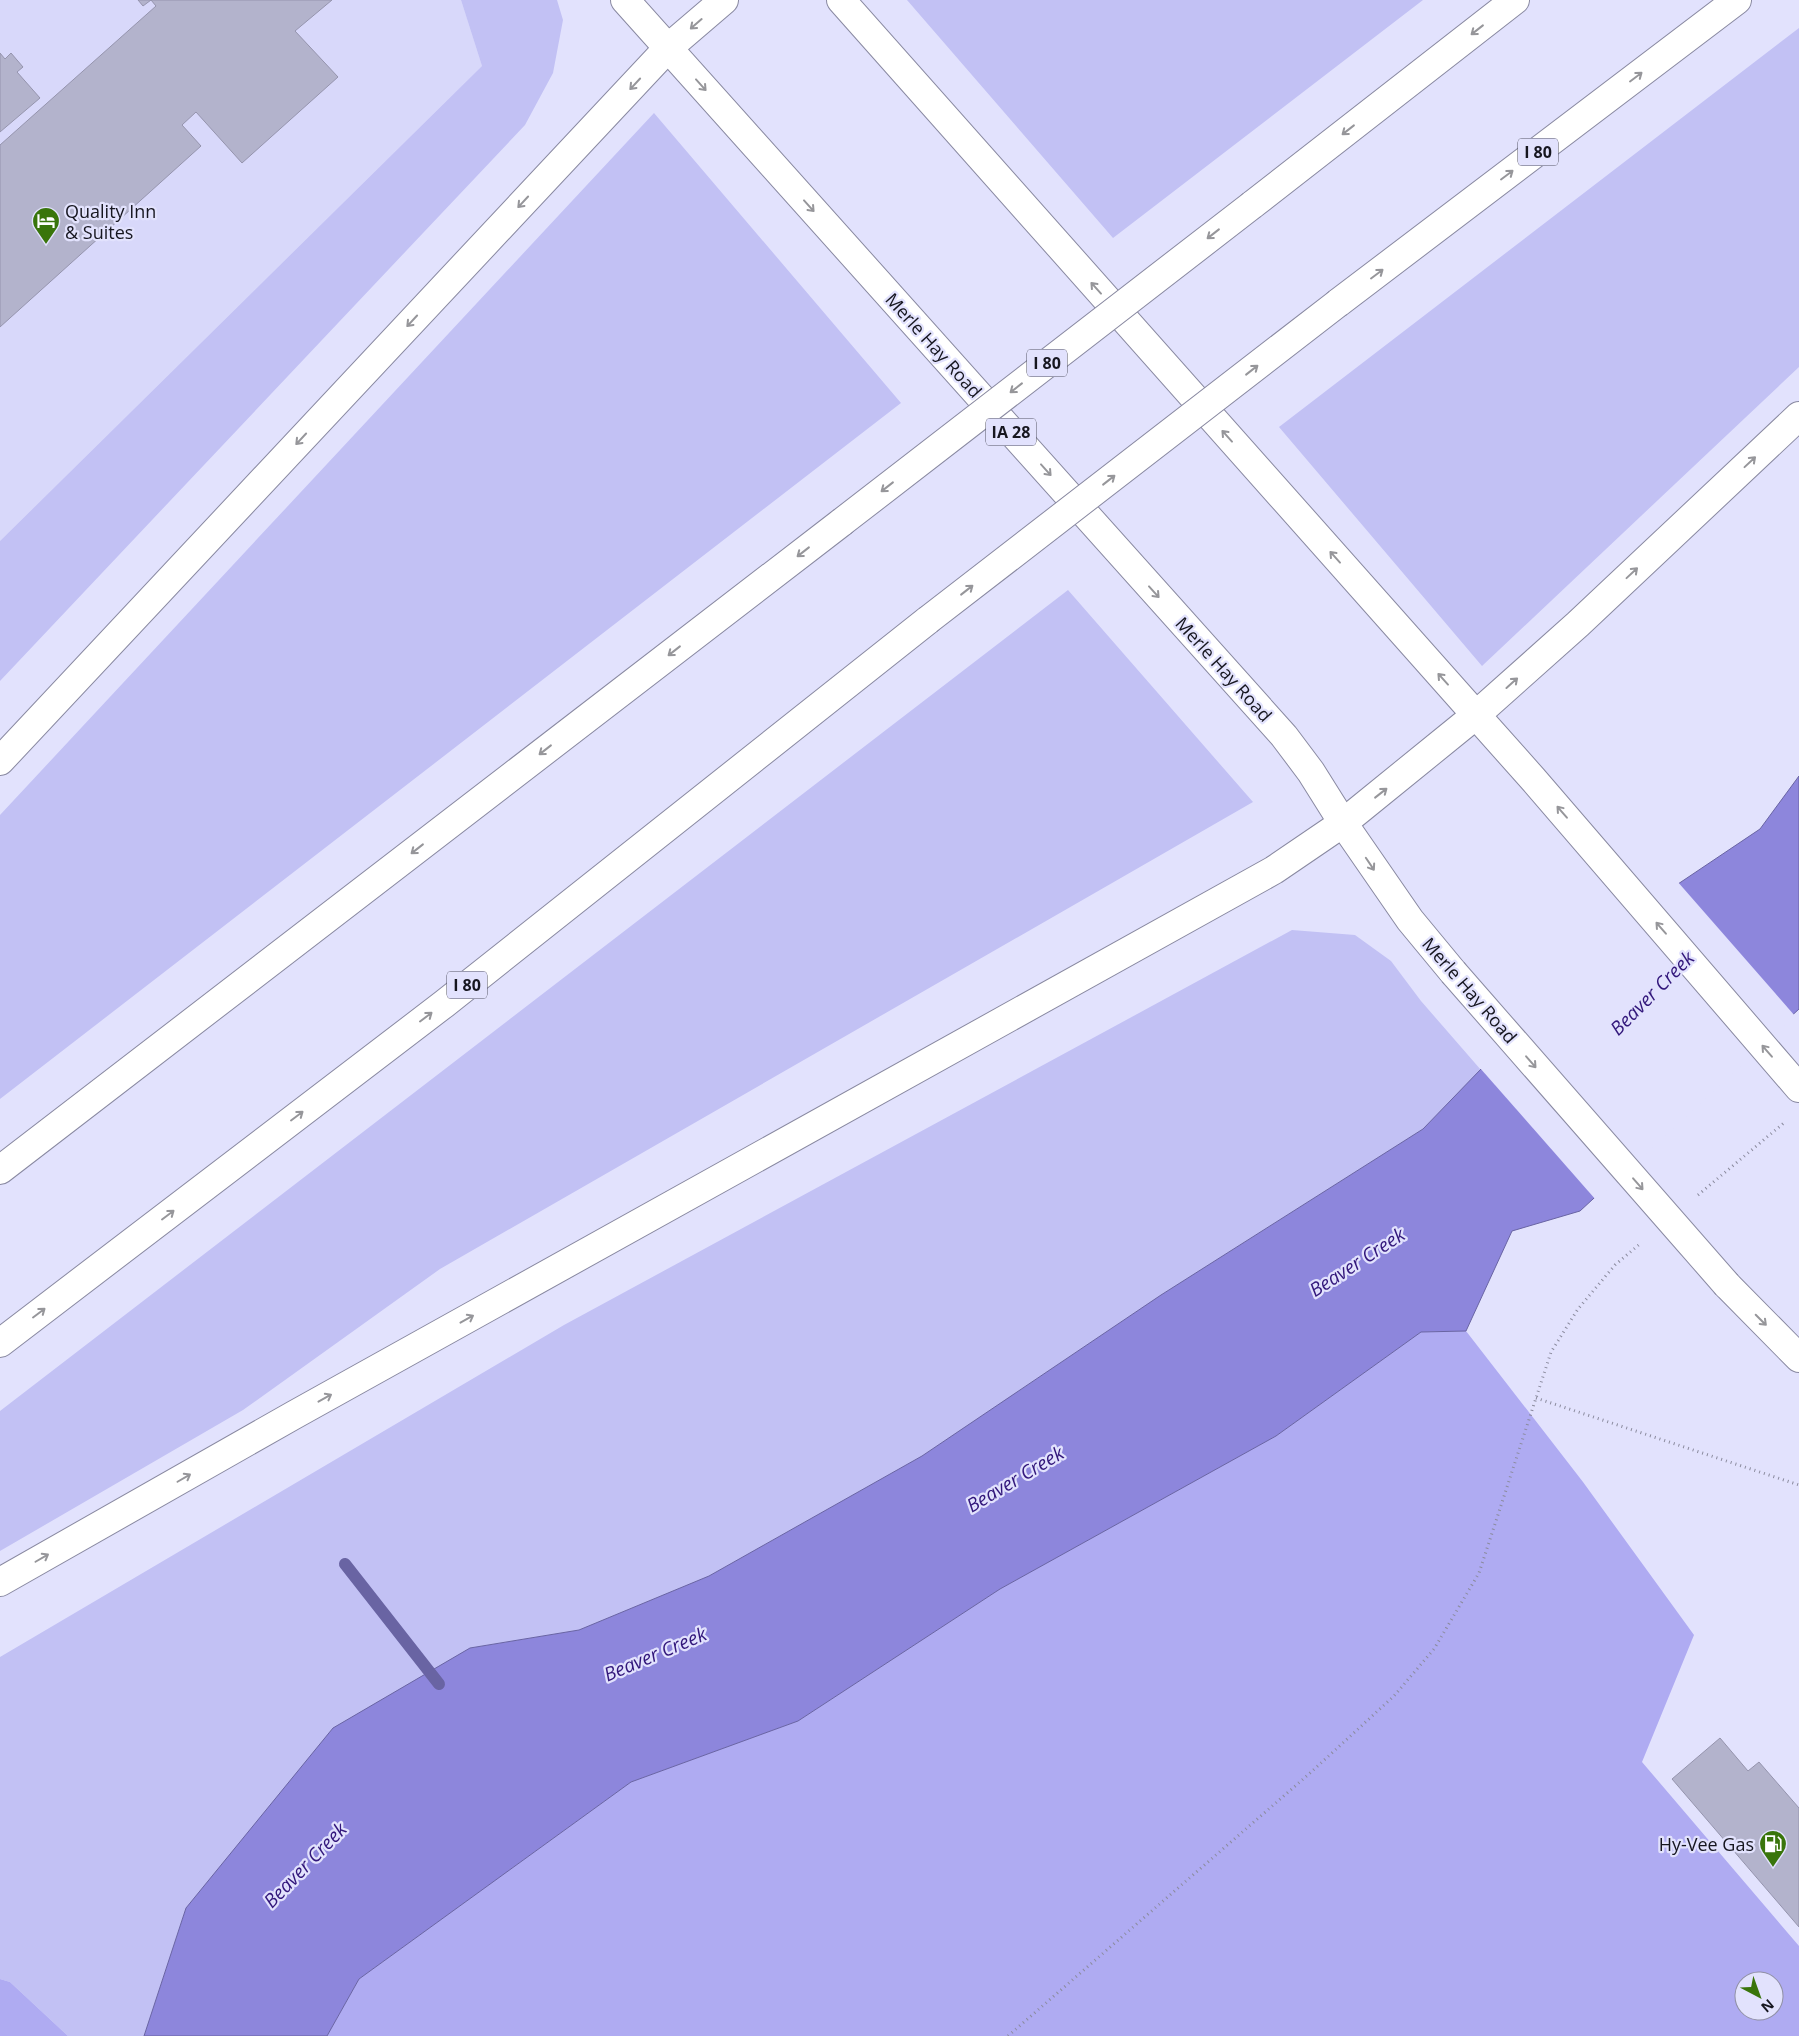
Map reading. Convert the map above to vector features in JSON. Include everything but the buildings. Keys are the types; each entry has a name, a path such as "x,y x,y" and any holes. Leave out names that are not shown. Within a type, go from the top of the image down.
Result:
{"main road":[{"name":"Merle Hay Road","path":"624,0 1284,736 1311,772 1343,823 1410,920 1453,972 1727,1285 1799,1358"},
{"path":"0,761 668,48 724,0"},
{"path":"841,0 1476,715 1799,1088"},
{"name":"I 80","path":"0,1170 842,522 1515,0"},
{"name":"I 80","path":"0,1343 452,998 928,620 1338,303 1737,0"},
{"path":"0,1582 294,1415 1274,870 1343,823 1476,715 1578,624 1799,416"}],"path":[{"path":"1696,1197 1792,1116"},
{"path":"1008,2036 1309,1774 1394,1696 1434,1649 1479,1573 1551,1352 1578,1309 1615,1265 1644,1240"},
{"path":"1536,1398 1799,1485"}],"shaded area":[{"path":"0,0 461,0 482,66 0,541"},
{"path":"461,0 557,0 563,20 553,73 525,125 0,681 0,541 482,66"},
{"path":"907,0 1423,0 1113,238"},
{"path":"1799,28 1799,367 1482,666 1279,427"},
{"path":"654,113 901,403 0,1099 0,815"},
{"path":"1068,590 1253,802 440,1269 243,1410 0,1551 0,1411"},
{"path":"1292,930 1355,935 1391,961 1421,1001 1481,1070 1423,1129 1161,1295 922,1456 709,1576 579,1630 470,1648 186,1908 144,2036 68,2036 10,1982 0,1979 0,1657 564,1325"},
{"path":"1466,1331 1583,1482 1694,1635 1642,1762 1799,1946 1799,2036 327,2036 359,1979 631,1782 798,1721 1000,1589 1276,1436 1421,1332"},
{"path":"0,1979 10,1982 68,2036 0,2036"}],"water":[{"name":"Beaver Creek","path":"1799,776 1799,1009 1580,1211 1512,1231 1466,1331 1421,1332 1276,1436 1000,1589 798,1721 631,1782 359,1979 327,2036 144,2036 186,1908 333,1728 470,1648 579,1630 709,1576 922,1456 1161,1295 1423,1129 1481,1069 1678,884 1760,829"}],"pier":[{"path":"1677,881 1795,1016 1596,1200 1480,1068"}],"waterway":[{"path":"345,1564 439,1684"}],"place":[{"name":"Quality Inn & Suites","path":"46,245"},
{"name":"Hy-Vee Gas","path":"1773,1868"}]}
